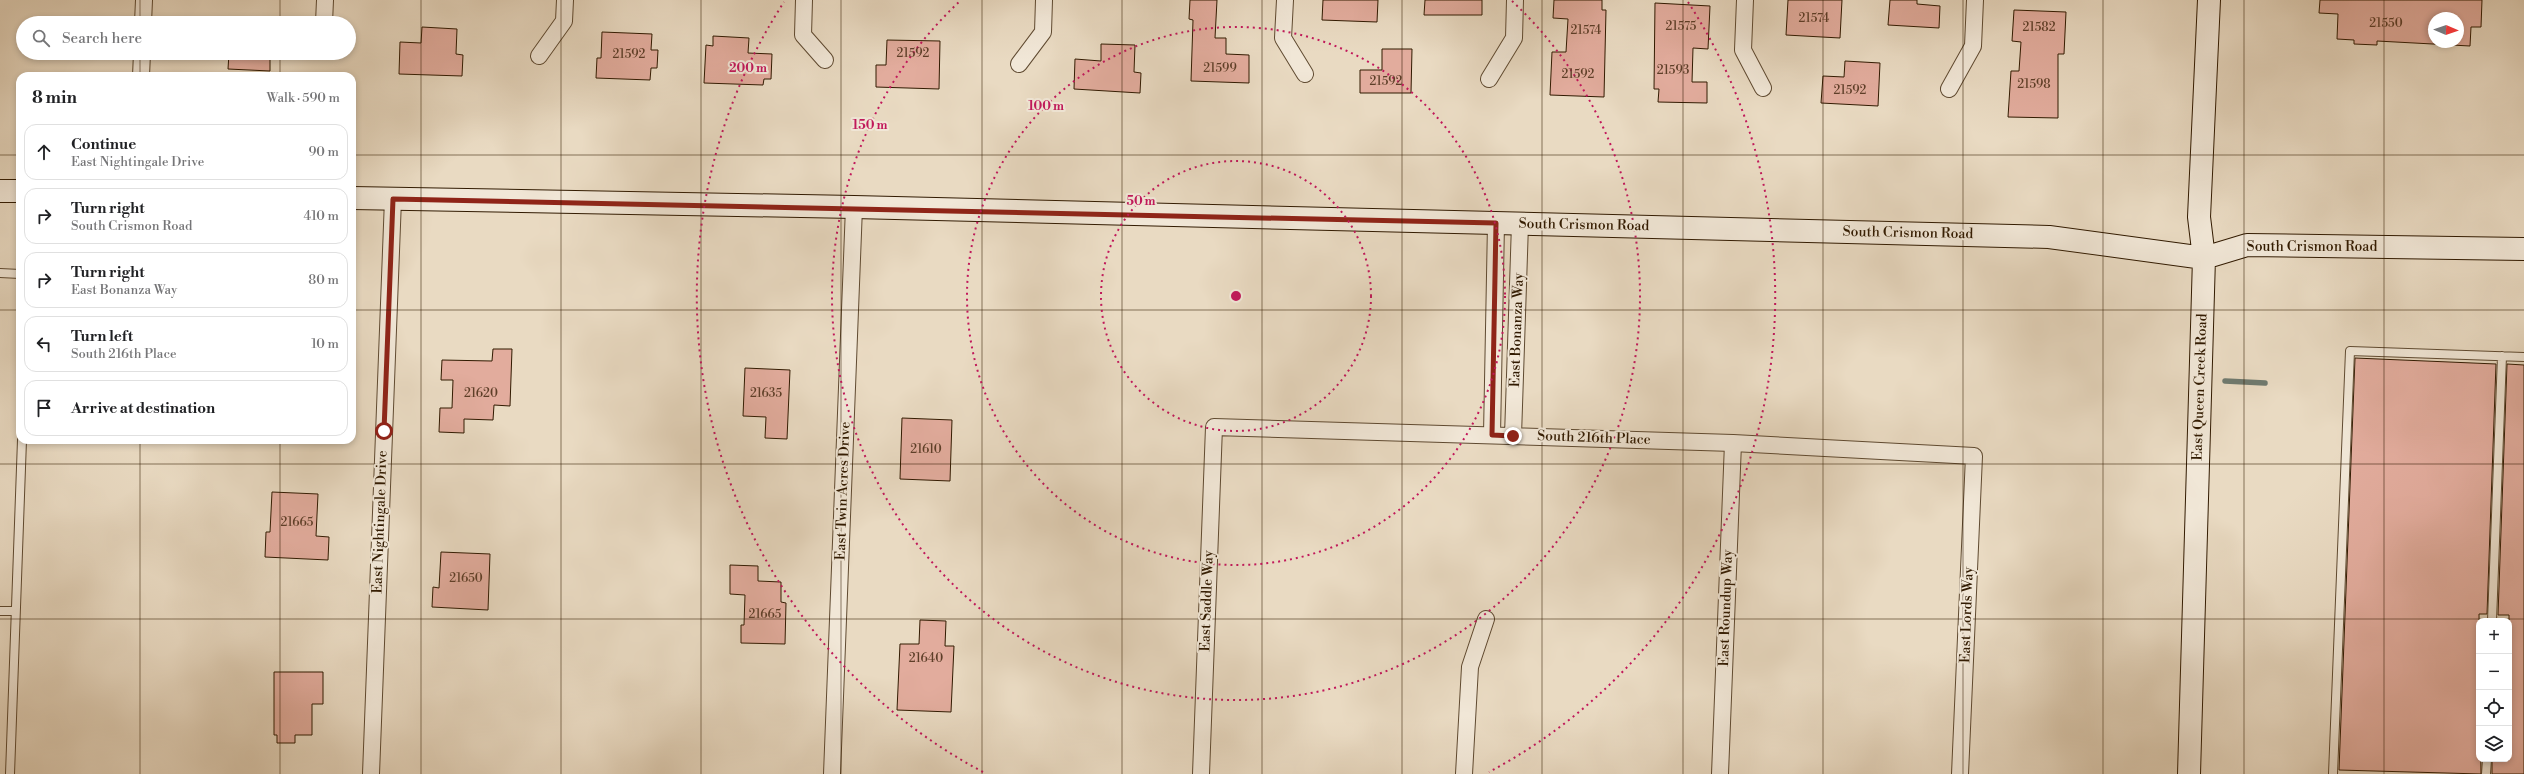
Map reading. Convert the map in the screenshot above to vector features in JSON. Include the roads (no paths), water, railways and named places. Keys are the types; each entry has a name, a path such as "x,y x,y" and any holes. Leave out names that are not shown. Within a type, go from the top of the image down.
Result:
{"street":[{"path":"143,16 144,0"},
{"path":"324,16 325,0"},
{"path":"539,56 564,21 565,0"},
{"path":"804,0 803,35 825,60"},
{"path":"1019,64 1043,32 1044,0"},
{"path":"1285,0 1283,38 1305,74"},
{"path":"1489,79 1514,38 1515,0"},
{"path":"1745,0 1743,50 1763,88"},
{"path":"1949,89 1973,46 1975,0"},
{"name":"East Queen Creek Road","path":"2189,774 2204,258 2199,217 2209,0"},
{"path":"141,72 142,60"},
{"path":"0,191 16,191"},
{"name":"South Crismon Road","path":"356,198 854,208 2049,237 2204,258 2247,245 2524,248"},
{"name":"East Nightingale Drive","path":"371,774 393,199"},
{"name":"East Twin Acres Drive","path":"832,774 854,208"},
{"name":"East Bonanza Way","path":"1492,435 1496,223"},
{"name":"East Bonanza Way","path":"1513,436 1520,224"},
{"name":"South 216th Place","path":"1214,427 1733,443 1974,456"},
{"name":"East Saddle Way","path":"1201,774 1214,427"},
{"name":"East Roundup Way","path":"1720,774 1733,443"},
{"name":"East Lords Way","path":"1960,774 1974,456"},
{"path":"1464,774 1470,667 1486,619"}],"lane":[{"path":"0,273 16,274"},
{"path":"2333,774 2350,351 2524,357"},
{"path":"2492,618 2502,356"},
{"path":"10,774 22,444"},
{"path":"0,611 16,612"},
{"path":"2486,774 2487,762"}],"waterway":[{"path":"2225,381 2265,383"}]}
